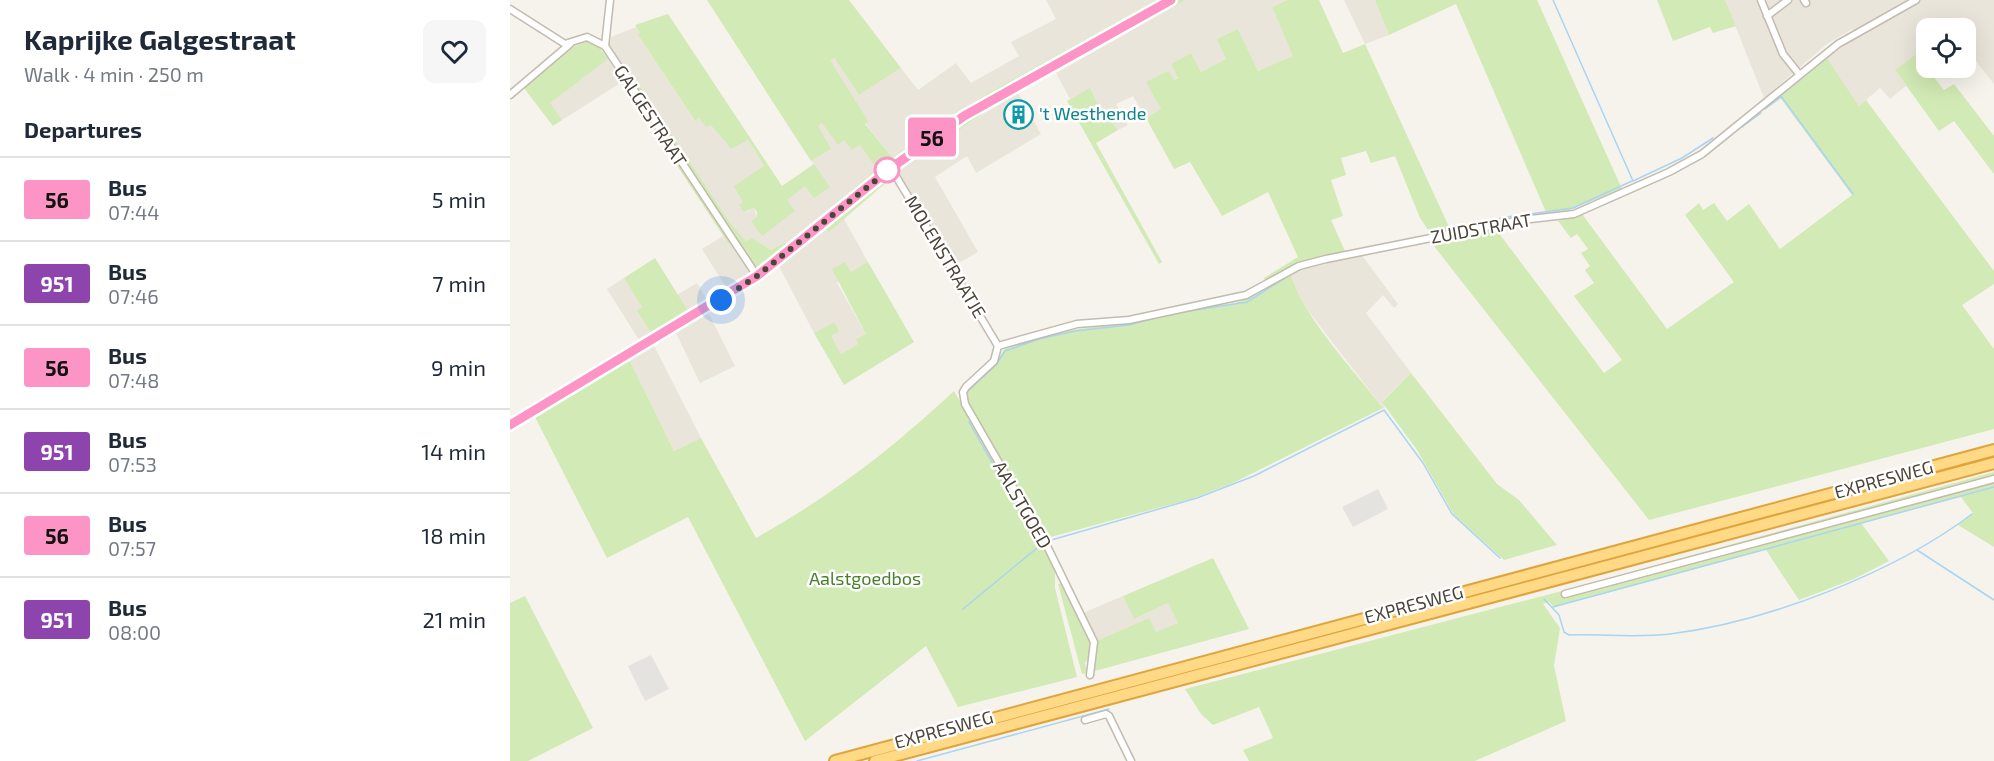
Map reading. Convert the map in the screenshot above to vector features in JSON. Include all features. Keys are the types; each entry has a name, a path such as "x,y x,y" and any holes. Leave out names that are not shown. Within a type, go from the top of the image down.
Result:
{"highway":[{"name":"EXPRESWEG","path":"835,761 1994,450"},
{"name":"EXPRESWEG","path":"875,761 1994,463"}],"street":[{"path":"605,46 610,0"},
{"path":"510,425 757,276 931,138 1000,94 1171,0"},
{"path":"1761,0 1783,54 1799,74"},
{"path":"1767,16 1788,0"},
{"name":"ZUIDSTRAAT","path":"998,346 1077,324 1130,320 1246,295 1299,266 1326,259 1521,220 1574,214 1669,172 1702,154 1838,44 1904,2 1916,0"},
{"name":"GALGESTRAAT","path":"510,9 559,42 571,44 588,37 605,46 757,276"},
{"path":"510,95 571,44"},
{"name":"MOLENSTRAATJE","path":"891,168 998,346"},
{"name":"AALSTGOED","path":"998,346 994,361 966,387 963,399 1044,542 1094,642 1090,675"},
{"path":"1564,594 1994,478"},
{"path":"1085,720 1106,714 1131,761"}],"shaded area":[{"path":"1046,0 1156,0 988,93 892,157 865,123 867,121 829,60 833,57 859,95 901,68 918,90 956,63 971,83 1019,56 1011,42 1056,19"},
{"path":"1186,0 1287,0 1272,7 1294,56 1258,71 1238,29 1227,59 1201,72 1191,53 1171,64 1178,77 1174,80 1147,82 1161,109 1146,118 1133,96 1116,104 1128,125 1118,130 1109,119 1101,120 1095,117 1097,103 1090,89 1070,99 1056,73"},
{"path":"1344,0 1375,0 1389,35 1365,44"},
{"path":"1725,0 1994,0 1994,84 1976,61 1976,18 1916,18 1916,54 1895,70 1906,86 1890,99 1880,88 1859,106 1827,58 1855,38 1852,29 1827,44 1764,98"},
{"path":"636,27 641,34 638,35 694,120 699,118 711,124 728,146 748,140 764,166 744,202 746,212 754,208 757,217 795,211 786,200 805,185 814,164 811,161 830,149 817,126 822,123 844,139 860,144 878,169 818,219 821,223 789,248 771,250 752,238 746,241 731,224 633,75 629,77 609,45 611,37"},
{"path":"608,59 622,82 562,120 549,103"},
{"path":"1018,93 1041,134 976,173 967,156 935,177 978,252 953,266 898,172 943,139"},
{"path":"844,219 868,262 837,283 866,334 858,344 841,354 830,336 834,322 814,333 779,266 827,229 829,231"},
{"path":"723,236 728,243 731,241 753,275 729,292 702,249"},
{"path":"1361,254 1398,304 1394,308 1383,295 1366,313 1411,373 1382,401 1385,407 1383,408 1307,309 1295,289 1291,274 1299,269"},
{"path":"624,278 643,307 637,311 653,336 641,343 607,289"},
{"path":"697,283 709,303 690,314 677,295"},
{"path":"708,312 735,366 700,383 675,331"},
{"path":"653,344 701,438 674,451 629,359"},
{"path":"1378,489 1388,509 1353,527 1342,507"},
{"path":"1123,596 1134,619 1168,603 1179,623 1156,633 1149,618 1096,641 1083,613"},
{"path":"651,655 669,689 645,701 628,666"}],"green space":[{"path":"707,0 849,0 901,68 859,95 834,58 830,60 868,121 865,124 892,157 988,93 1156,0 1164,0 946,124 900,157 821,223 817,219 877,169 860,145 852,150 844,140 838,145 822,123 818,126 831,149 811,161"},
{"path":"1177,0 1186,0 1005,99 898,171 895,167 1002,97"},
{"path":"1287,0 1319,0 1343,53 1365,44 1450,229 1510,216 1546,212 1456,4 1389,35 1375,0 1537,0 1622,189 1559,214 1512,219 1431,234 1420,218 1395,156 1371,163 1366,151 1341,158 1346,175 1331,180 1343,216 1331,220 1345,251 1301,262 1266,283 1264,278 1298,257 1268,192 1222,216 1190,162 1174,169 1146,118 1161,109 1146,82 1168,71 1174,80 1178,78 1171,64 1191,53 1201,72 1226,59 1217,39 1238,29 1258,71 1293,56 1272,7"},
{"path":"1657,0 1725,0 1736,26 1713,33 1710,27 1673,41"},
{"path":"668,14 782,186 814,164 830,187 814,198 805,186 787,200 795,211 762,236 751,221 757,217 757,212 754,208 744,212 739,205 743,202 734,186 764,166 748,140 731,149 711,125 706,127 699,118 695,121 638,35 640,33 635,25"},
{"path":"589,41 597,44 608,59 550,103 562,120 553,126 524,88 575,46"},
{"path":"1916,54 1916,78 1935,78 1944,90 1954,84 1994,136 1994,174 1954,121 1939,131 1895,70"},
{"path":"1827,58 1859,106 1866,100 1994,271 1994,284 1962,305 1994,349 1994,429 1649,520 1430,241 1495,228 1604,373 1622,360 1574,296 1594,283 1585,270 1590,266 1581,253 1588,249 1577,234 1571,238 1558,221 1582,214 1667,329 1734,282 1685,215 1699,203 1703,210 1714,203 1727,221 1749,204 1780,249 1852,195 1779,96"},
{"path":"632,74 731,224 746,241 752,238 771,250 784,243 789,248 757,273 735,240 728,243 622,82"},
{"path":"1090,88 1097,103 1096,117 1101,120 1109,119 1118,130 1096,143 1162,262 1159,264 1067,101"},
{"path":"886,176 894,179 889,180 829,232 826,229 779,266 777,263"},
{"path":"655,258 690,314 653,336 637,311 642,307 624,278"},
{"path":"845,262 851,272 868,262 914,342 844,385 814,333 834,322 839,331 831,336 841,354 858,344 856,339 866,334 832,269"},
{"path":"1291,274 1296,290 1317,325 1383,408 1233,483 1191,499 1047,538 966,398 971,388 993,366 1006,347 1063,331 1134,322 1184,310 1235,303 1261,293"},
{"name":"Aalstgoedbos","path":"629,359 674,451 701,438 756,538 810,505 860,470 907,433 954,391 1055,569 1055,588 1077,677 958,707 926,646 805,741 688,517 607,558 534,415"},
{"path":"1411,373 1497,484 1519,500 1557,545 1504,560 1454,515 1417,450 1382,402"},
{"path":"1994,472 1994,547 1958,525 1973,513 1961,497 1861,523 1889,561 1854,579 1799,600 1766,550 1554,607 1549,602 1543,604 1560,628 1554,666 1566,721 1475,761 1249,761 1243,750 1273,738 1259,707 1213,725 1201,714 1185,689 1562,591"},
{"path":"1213,558 1249,629 1091,672 1096,641 1149,618 1156,632 1178,623 1168,603 1134,619 1123,596"},
{"path":"1063,583 1083,623 1090,646 1085,663 1087,673 1082,674 1058,584"},
{"path":"525,596 593,728 528,761 510,761 510,603"}],"waterway":[{"path":"1553,0 1633,181 1682,158 1713,138"},
{"path":"1808,72 1823,61"},
{"path":"1781,95 1801,79"},
{"path":"1780,95 1853,194"},
{"path":"1765,109 1781,97"},
{"path":"1742,127 1761,113"},
{"path":"1716,147 1729,137"},
{"path":"1432,232 1507,217 1573,208 1632,181"},
{"path":"966,393 996,365 1005,351 1039,339 1075,331 1129,325 1170,314 1247,302 1285,278"},
{"path":"968,403 1010,475"},
{"path":"1048,541 1197,498 1254,476 1384,410 1423,463 1452,514 1500,558"},
{"path":"969,422 1002,480"},
{"path":"1013,480 1047,540"},
{"path":"1553,607 1994,487"},
{"path":"1006,488 1039,545"},
{"path":"1544,599 1559,615 1564,632 1569,635 1658,635 1708,628 1788,606 1868,575 1941,536 1972,514"},
{"path":"963,609 1043,543"},
{"path":"1917,550 1994,600"},
{"path":"917,761 1109,709"}],"bus line":[{"name":"56","path":"510,425 740,288 891,168 964,116 1171,0"}],"place":[{"name":"'t Westhende","path":"1018,114"}],"route":[{"path":"721,300 757,276 805,235 891,168 887,170"}]}
